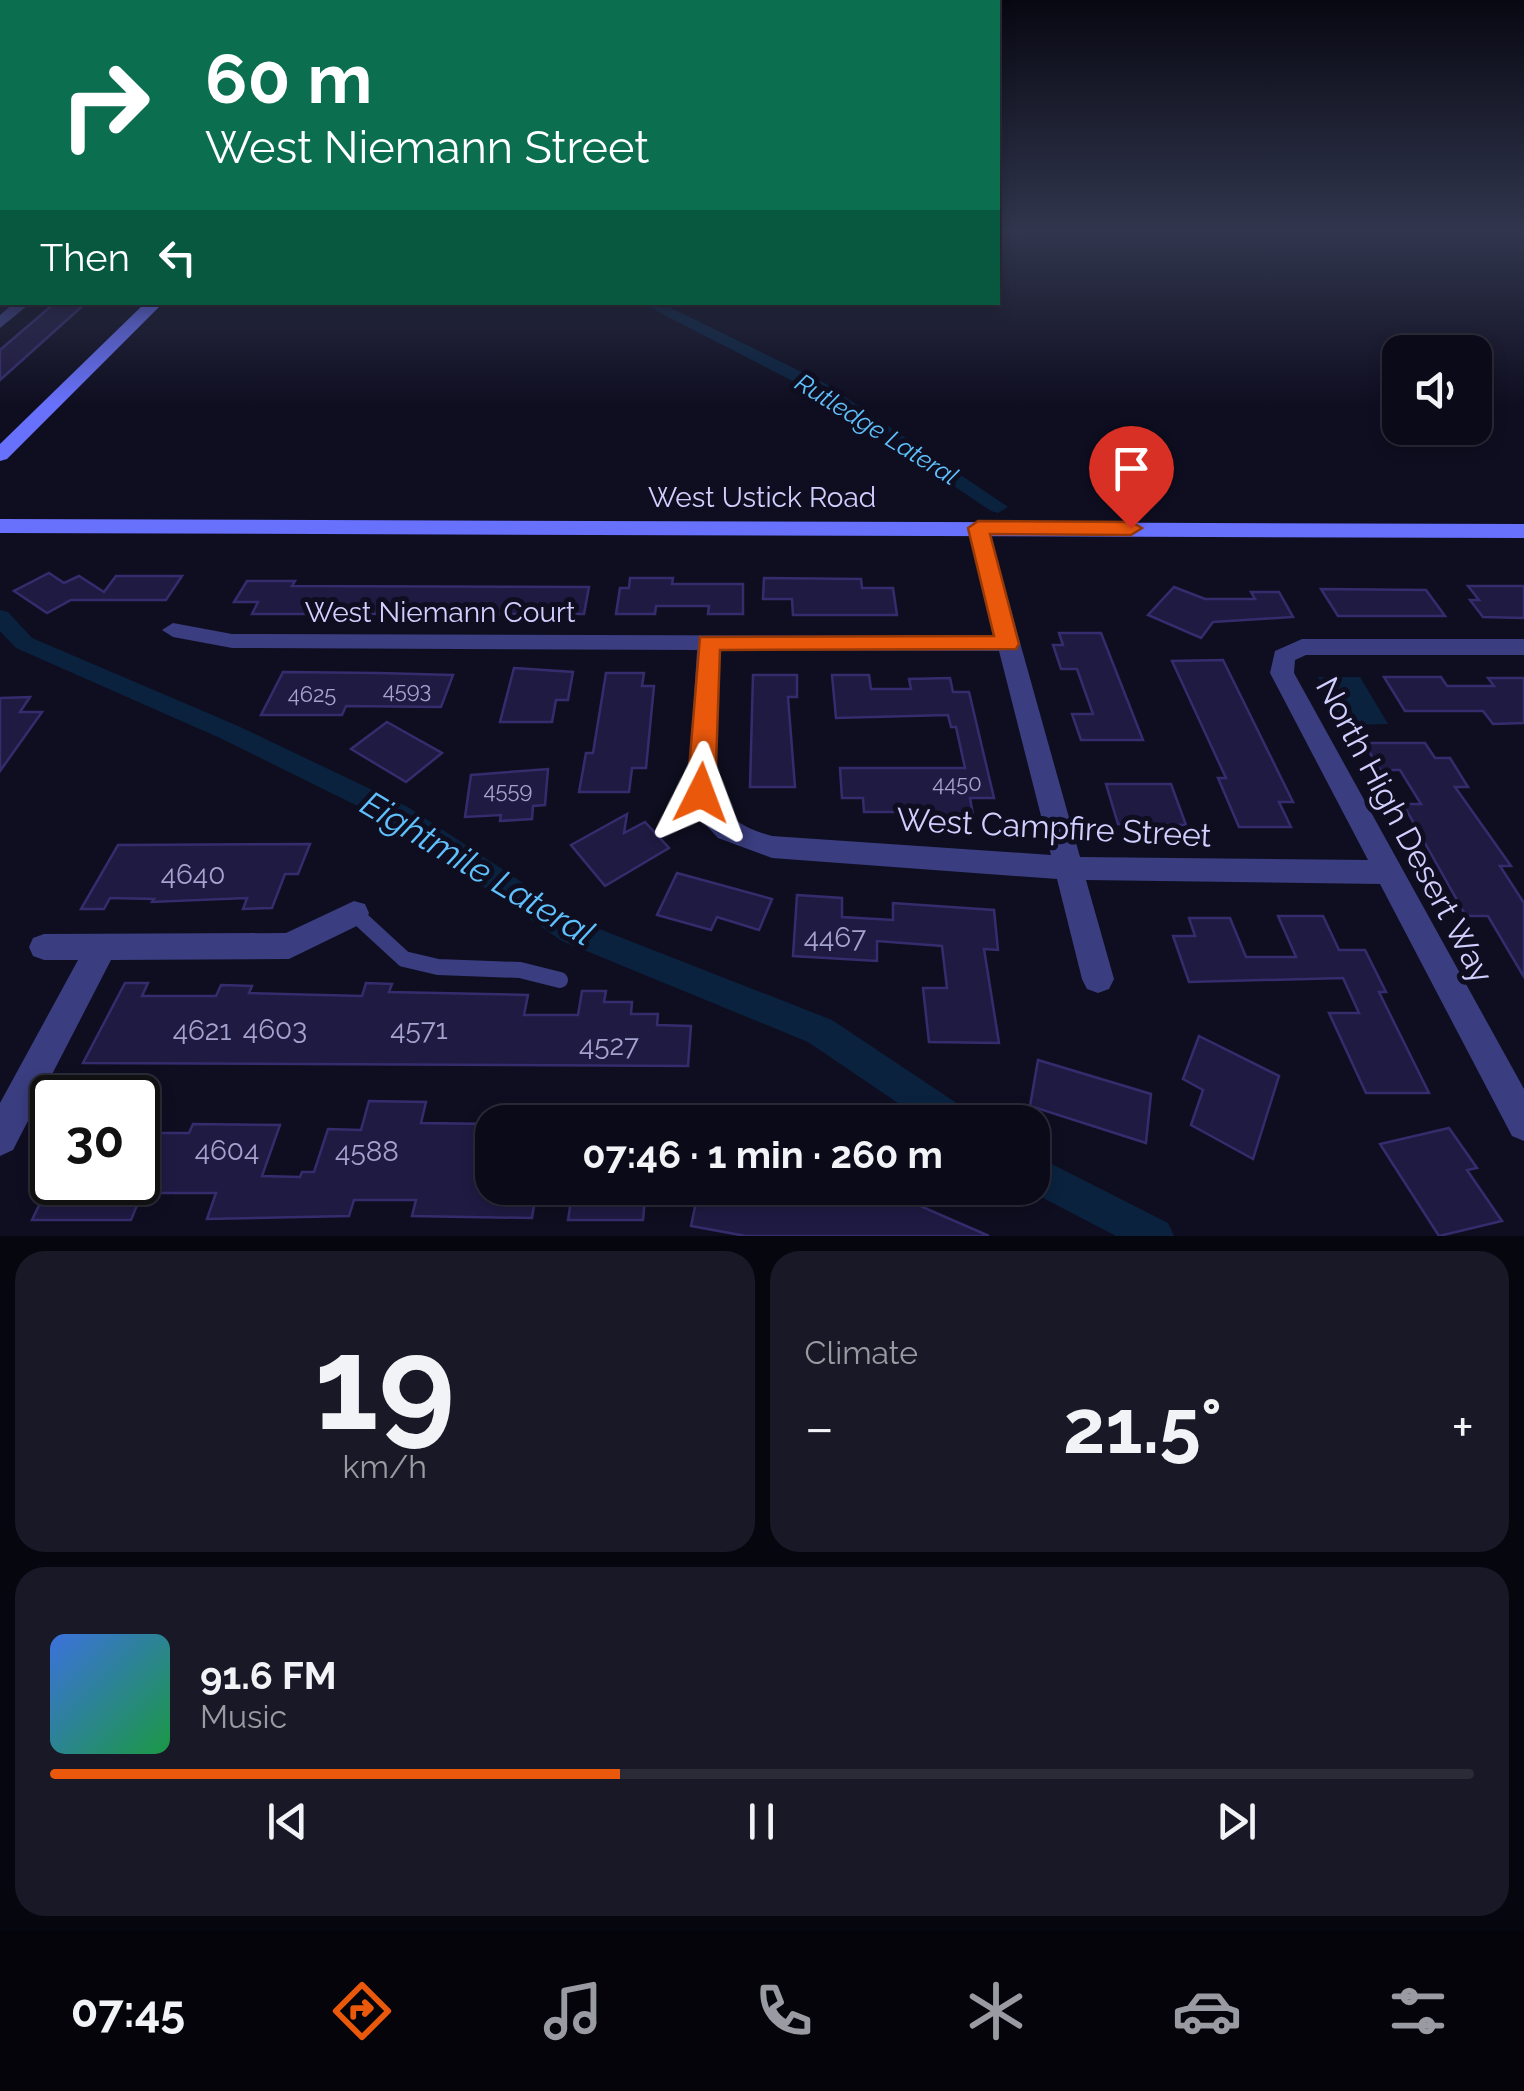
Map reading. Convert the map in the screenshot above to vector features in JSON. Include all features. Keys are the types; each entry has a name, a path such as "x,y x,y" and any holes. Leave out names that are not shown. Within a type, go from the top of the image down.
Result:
{"main road":[{"path":"0,455 153,305"},
{"name":"West Ustick Road","path":"0,526 1524,531"}],"street":[{"path":"0,323 21,305"},
{"path":"978,528 1098,978"},
{"name":"West Niemann Court","path":"173,630 232,641 1008,644"},
{"name":"West Campfire Street","path":"709,642 701,793 708,814 724,830 746,841 772,847 1069,868 1386,872"},
{"name":"North High Desert Way","path":"1524,646 1302,646 1284,656 1282,673 1524,1124"},
{"path":"44,946 289,946 354,914"},
{"path":"0,1138 100,948"}],"lane":[{"path":"354,914 404,959 438,967 520,970 560,980"}],"water":[{"path":"1318,677 1360,677 1388,724 1345,725"}],"building":[{"path":"52,305 84,305 0,380 0,350"},
{"path":"49,573 64,583 79,576 104,592 116,576 182,576 166,600 71,600 47,613 14,591"},
{"path":"630,578 673,578 672,584 743,584 743,614 708,614 709,606 656,606 655,614 616,614 620,588 629,588"},
{"path":"764,578 861,579 862,588 893,588 897,615 793,615 792,599 763,599"},
{"path":"247,581 295,581 292,586 589,587 584,614 252,614 258,602 234,602"},
{"path":"1468,586 1524,586 1524,618 1483,617 1470,600 1479,600"},
{"path":"1174,587 1205,599 1255,599 1251,592 1279,592 1293,617 1213,622 1201,638 1148,615"},
{"path":"1321,589 1426,590 1445,616 1338,616"},
{"path":"1059,633 1101,633 1143,740 1081,740 1072,714 1093,714 1077,669 1061,669 1053,645 1063,645"},
{"path":"1223,660 1293,802 1279,802 1291,827 1239,827 1218,778 1226,778 1172,661"},
{"path":"514,668 573,672 568,700 556,700 552,722 500,722"},
{"path":"283,672 453,675 441,707 346,706 342,715 261,715"},
{"path":"606,673 644,673 642,686 654,686 646,768 632,768 629,792 579,792 586,753 593,753"},
{"path":"753,675 797,675 797,697 788,697 795,787 750,787"},
{"path":"832,675 869,675 871,689 911,689 909,679 950,678 953,692 969,692 994,798 970,798 973,815 929,816 928,812 864,812 863,798 842,798 840,768 965,768 956,727 951,727 948,715 836,718"},
{"path":"1384,677 1441,677 1447,686 1494,686 1488,678 1524,678 1524,723 1493,724 1483,711 1405,711"},
{"path":"30,697 20,712 42,712 0,771 0,698"},
{"path":"387,722 442,753 406,782 351,749"},
{"path":"1364,743 1425,743 1435,758 1450,758 1468,787 1455,787 1511,866 1500,866 1524,903 1524,977 1488,916 1466,916 1403,804 1421,804 1400,770 1380,770"},
{"path":"548,769 545,805 533,806 532,819 500,821 501,815 465,817 471,775"},
{"path":"1106,784 1171,784 1186,825 1118,824"},
{"path":"627,814 624,833 645,822 669,848 605,886 571,845"},
{"path":"310,844 298,874 285,874 272,908 243,909 247,898 152,902 154,899 110,898 104,909 81,909 118,845"},
{"path":"677,873 772,899 759,930 717,917 711,930 657,915"},
{"path":"797,895 842,898 842,917 893,920 893,903 994,910 998,950 984,949 999,1043 929,1042 923,988 947,988 942,946 877,941 877,961 793,956"},
{"path":"1278,916 1323,916 1339,950 1365,950 1386,992 1379,992 1429,1093 1366,1093 1329,1013 1359,1013 1343,978 1189,982 1173,936 1195,936 1189,918 1230,918 1246,957 1296,957"},
{"path":"125,983 148,983 142,996 216,996 221,985 252,986 249,993 362,996 366,983 392,984 389,992 528,995 524,1015 578,1015 582,991 606,991 604,1002 632,1002 631,1014 658,1014 657,1025 691,1026 688,1066 83,1063"},
{"path":"1199,1036 1279,1076 1253,1159 1191,1125 1203,1090 1183,1079"},
{"path":"1038,1060 1151,1094 1146,1143 1050,1112 1050,1105 1030,1105"},
{"path":"369,1101 426,1102 421,1123 475,1124 475,1205 534,1205 532,1218 412,1216 416,1200 354,1200 349,1216 207,1219 216,1193 160,1193 160,1133 189,1133 193,1124 280,1125 262,1176 300,1177 302,1172 314,1172 328,1129 361,1130"},
{"path":"1449,1128 1477,1168 1467,1170 1502,1221 1439,1236 1380,1144"},
{"path":"39,1205 137,1205 131,1220 32,1220"},
{"path":"570,1205 644,1205 643,1220 568,1220"},
{"path":"695,1205 918,1205 989,1236 746,1236 691,1226"}],"waterway":[{"name":"Rutledge Lateral","path":"652,305 820,388 998,507"},
{"name":"Eightmile Lateral","path":"0,617 24,643 229,732 398,814 573,932 820,1031 930,1105"},
{"name":"Eightmile Lateral","path":"1050,1181 1155,1236"}],"route":[{"path":"701,793 709,642 1008,644 978,528 1131,528"}]}
